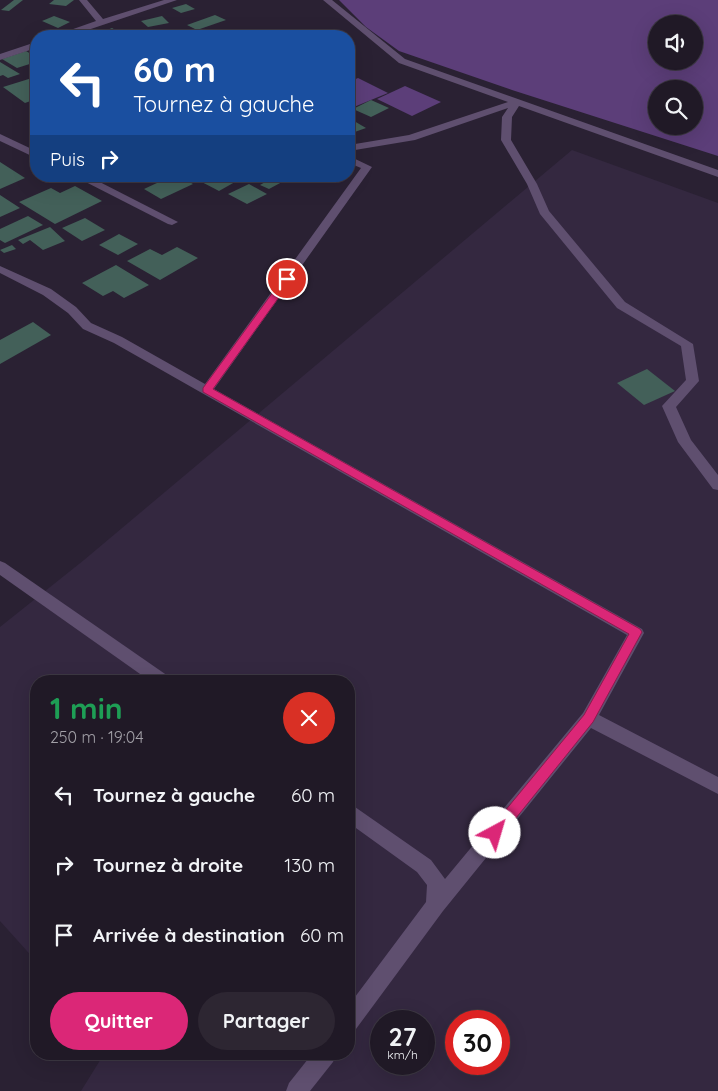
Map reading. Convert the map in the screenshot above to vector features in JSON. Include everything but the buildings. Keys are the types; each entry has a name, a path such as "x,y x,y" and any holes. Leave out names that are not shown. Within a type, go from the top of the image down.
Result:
{"street":[{"path":"83,0 101,22"},
{"path":"80,30 173,0"},
{"path":"327,0 402,61 718,174"},
{"path":"0,57 30,47"},
{"path":"355,147 411,138 517,102"},
{"path":"517,102 507,116 506,140 532,184 544,212 621,305 687,344 693,381 670,406 685,442 718,485"},
{"path":"0,137 30,152"},
{"path":"207,390 367,167 355,162"},
{"path":"91,182 172,222"},
{"path":"0,269 47,292 72,310 87,326 118,340 636,632 589,718 436,905 355,1014"},
{"path":"0,567 153,675"},
{"path":"589,718 718,786"},
{"path":"355,817 424,866 437,883 436,905"},
{"path":"297,1091 320,1060"}],"shaded area":[{"path":"339,0 718,0 718,156 652,135 703,135 703,80 648,80 648,134 399,51 366,27"},
{"path":"358,78 388,93 355,107 355,79"},
{"path":"405,86 441,102 412,116 377,99"},
{"path":"572,150 718,203 718,1091 81,1091 100,1060 355,1060 355,675 30,675 30,954 0,921 0,627 84,560"}],"route":[{"path":"287,279 207,390 636,632 589,718 495,833"}]}
